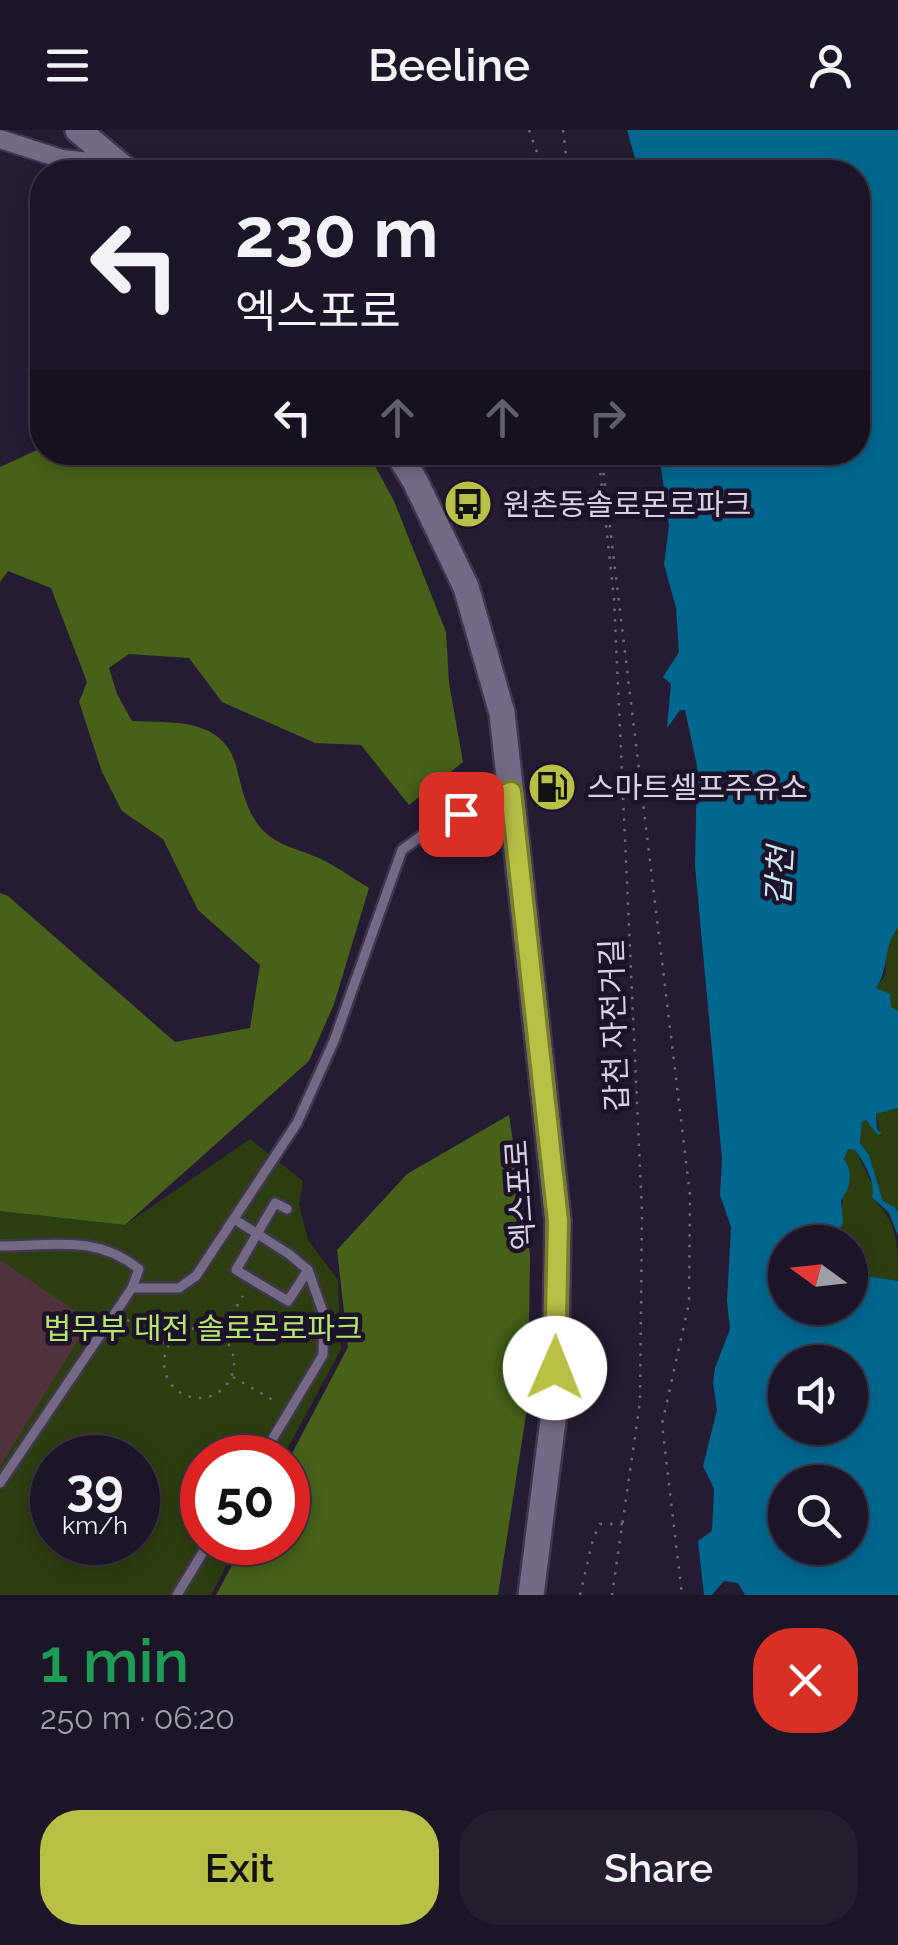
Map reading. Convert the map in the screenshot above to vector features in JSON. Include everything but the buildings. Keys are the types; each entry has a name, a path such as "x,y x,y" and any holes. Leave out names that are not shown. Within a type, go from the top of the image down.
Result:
{"main road":[{"path":"78,130 113,160"},
{"name":"엑스포로","path":"405,465 466,587 502,713 511,792 558,1221 554,1404 531,1595"}],"street":[{"path":"0,139 68,160"}],"lane":[{"path":"132,1288 180,1288 196,1276 297,1124 334,1041 402,850 436,825 511,792"},
{"path":"287,1209 275,1203 236,1270 288,1301 308,1270"},
{"path":"234,1218 308,1270 324,1315 323,1354 275,1435"},
{"path":"0,1246 74,1242 118,1252 139,1269 132,1288 0,1483"},
{"path":"177,1595 195,1565"}],"path":[{"path":"529,130 540,160"},
{"path":"563,130 567,160"},
{"name":"갑천 자전거길","path":"601,465 614,598 642,1212 640,1402 612,1595"},
{"path":"602,465 690,1194 689,1303 662,1424 682,1595"},
{"path":"219,1334 244,1296"},
{"path":"113,1312 169,1345"},
{"path":"197,1328 219,1334 232,1353 232,1376 216,1394 206,1398 182,1395 167,1378 164,1367 169,1345 186,1330 197,1328"},
{"path":"232,1376 290,1410"},
{"path":"580,1595 600,1524 623,1524"}],"green space":[{"path":"30,453 30,465 374,465 394,501 446,632 449,683 463,762 409,805 361,745 315,743 222,702 189,658 129,654 109,668 117,694 132,721 179,723 219,738 236,765 249,810 264,831 369,888 334,1004 309,1061 125,1225 0,1211 0,893 175,1042 250,1028 260,965 198,910 163,839 122,811 102,772 79,702 87,682 51,588 8,571 0,582 0,467"},
{"path":"898,928 898,1011 875,988 885,976 887,941"},
{"path":"898,1108 898,1212 883,1201 869,1155 860,1143 862,1122 866,1120 880,1134 876,1114"},
{"path":"509,1115 530,1255 528,1402 498,1595 216,1595 232,1565 310,1565 310,1435 302,1435 348,1347 337,1250 407,1174"},
{"name":"법무부 대전 솔로몬로파크","path":"250,1139 303,1181 299,1204 308,1240 338,1280 341,1349 295,1435 180,1435 180,1565 227,1565 211,1595 0,1595 0,1211 125,1225"},
{"path":"847,1149 855,1149 874,1188 872,1197 892,1225 898,1281 868,1276 868,1225 839,1225"}],"water":[{"name":"갑천","path":"627,130 898,130 898,928 876,988 890,994 891,1007 898,1011 898,1108 876,1114 877,1129 882,1134 877,1134 866,1120 862,1122 860,1143 869,1155 883,1201 898,1212 898,1236 889,1213 872,1197 865,1166 855,1150 848,1149 844,1159 850,1180 841,1200 842,1225 768,1225 768,1325 868,1325 868,1276 898,1281 898,1595 745,1595 738,1583 724,1581 712,1595 704,1595 698,1541 712,1531 714,1489 703,1466 717,1410 715,1368 730,1329 727,1301 731,1227 720,1195 722,1159 695,866 697,766 685,710 680,710 667,728 671,684 663,677 679,652 676,608 664,564 669,526 661,465 870,465 870,160 636,160"}],"place":[{"name":"원촌동솔로몬로파크","path":"468,504"},
{"name":"스마트셀프주유소","path":"552,787"}],"route":[{"path":"461,814 511,792 558,1221 555,1368"}]}
